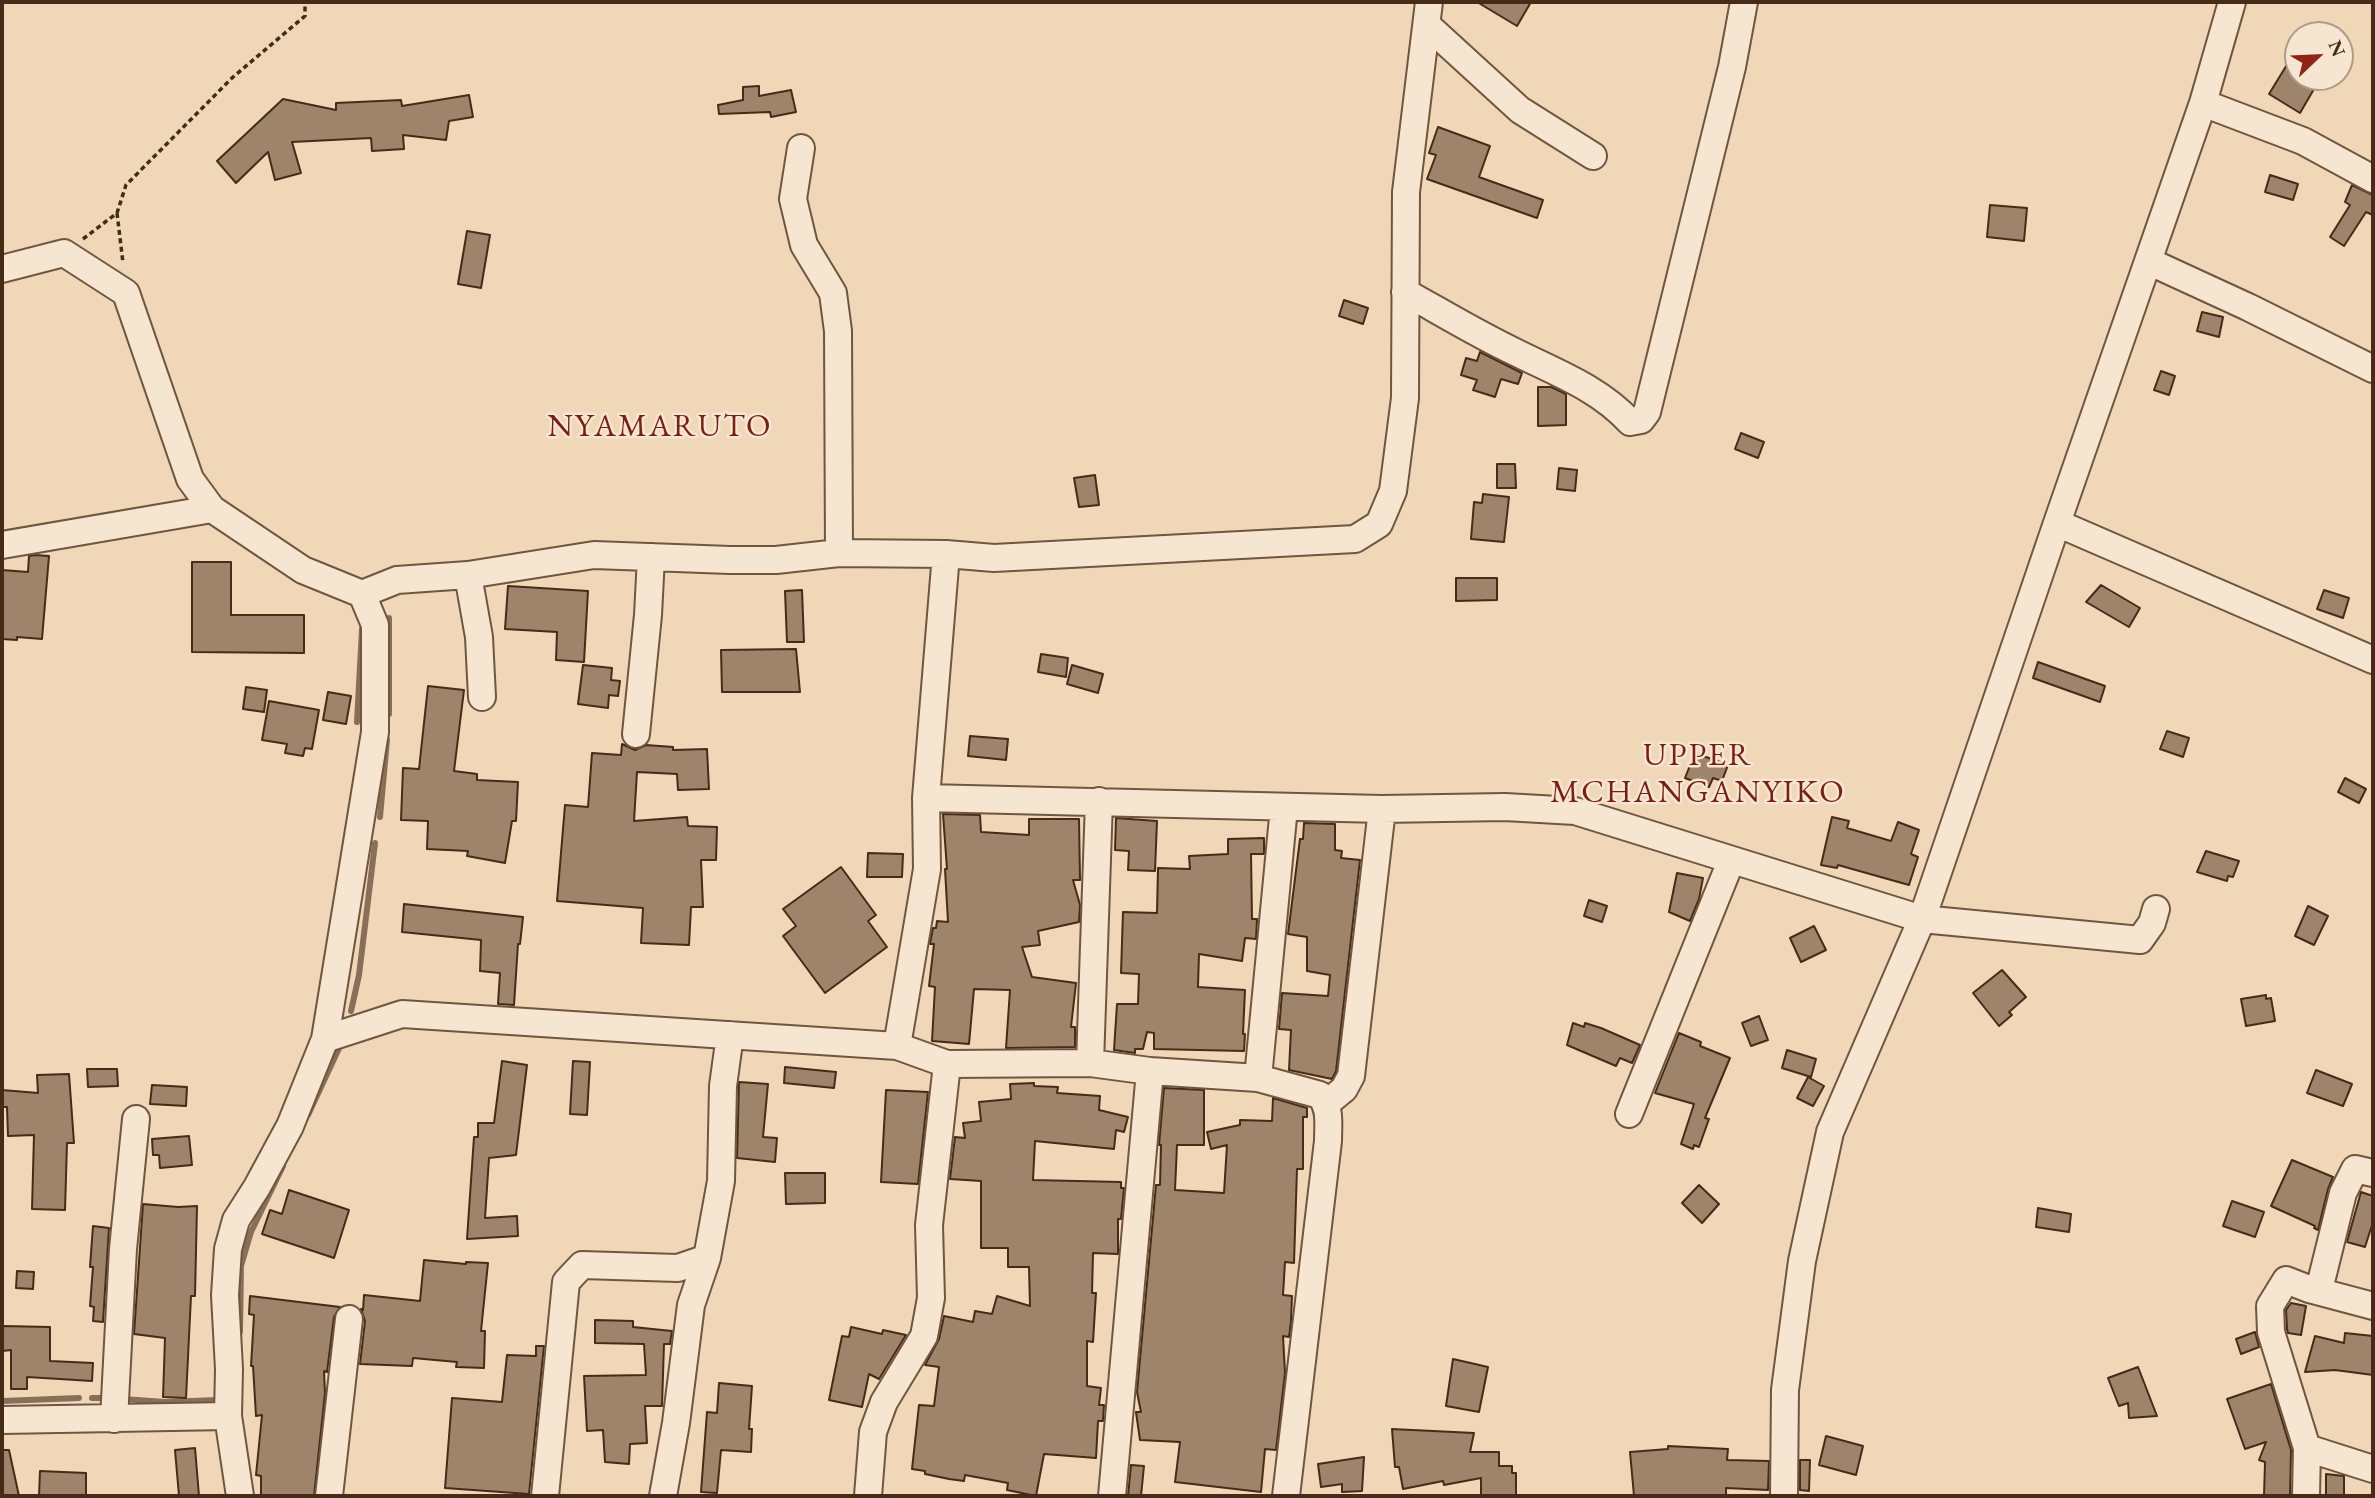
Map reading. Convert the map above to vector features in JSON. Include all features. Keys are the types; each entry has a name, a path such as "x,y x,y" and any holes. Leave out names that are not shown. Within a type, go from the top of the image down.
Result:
{"street":[{"path":"1405,292 1513,351 1571,377 1617,407 1630,422 1641,420 1647,412 1732,67 1744,2"},
{"path":"1784,1496 1786,1377 1802,1261 1830,1132 1923,919 2203,103 2232,2"},
{"path":"2,269 64,253 126,293 190,479 212,509 303,570 362,594 397,580 468,575 594,555 776,560 839,553 946,554 994,558 1355,539 1378,524 1393,491 1405,398 1406,192 1428,14"},
{"path":"1428,14 1520,110 1593,156"},
{"path":"2203,103 2303,141 2373,179"},
{"path":"801,148 793,199 804,245 833,293 838,331 839,553"},
{"path":"2148,261 2373,369"},
{"path":"2,545 212,509"},
{"path":"2057,523 2373,660"},
{"path":"897,1046 927,869 926,798 946,554"},
{"path":"636,734 651,557"},
{"path":"468,575 479,637 482,697"},
{"path":"240,1496 228,1416 229,1369 225,1295 228,1249 236,1220 290,1126 325,1039 375,732 375,625 362,594"},
{"path":"926,798 1099,800 1284,807 1505,807 1575,811 1923,919 2140,940 2152,923 2156,909"},
{"path":"1090,1063 1099,800"},
{"path":"1258,1078 1284,807"},
{"path":"1326,1103 1344,1089 1351,1076 1382,808"},
{"path":"1629,1114 1731,861"},
{"path":"325,1039 402,1014 897,1046 947,1064 1090,1063 1150,1071 1258,1078 1320,1095 1329,1113 1328,1141 1286,1496"},
{"path":"663,1496 676,1423 691,1305 707,1258 721,1181 723,1086 730,1035"},
{"path":"872,1496 873,1432 884,1402 924,1336 931,1298 929,1225 947,1064"},
{"path":"1112,1496 1150,1071"},
{"path":"114,1419 123,1248 136,1119"},
{"path":"2319,1290 2343,1193 2355,1169 2373,1173"},
{"path":"545,1496 566,1283 582,1265 678,1268 707,1258"},
{"path":"2306,1496 2307,1448 2271,1332 2270,1306 2286,1280 2373,1306"},
{"path":"329,1496 349,1319"},
{"path":"2,1420 228,1416"},
{"path":"2307,1448 2373,1469"}],"path":[{"path":"126,293 117,213 126,185 232,78 305,16 305,2"},
{"path":"64,253 117,213"}],"building":[{"path":"1477,2 1531,2 1517,26"},
{"path":"2284,70 2284,91 2313,91 2300,113 2269,94"},
{"path":"759,86 759,96 791,90 796,112 771,117 770,112 719,114 718,105 743,100 743,87"},
{"path":"469,95 473,117 449,121 446,140 403,135 404,149 372,151 371,138 292,142 301,173 275,180 268,152 236,183 217,161 283,99 336,110 336,103 401,100 402,106"},
{"path":"1438,127 1490,146 1479,177 1543,200 1537,218 1427,179 1436,155 1429,153"},
{"path":"2270,175 2298,184 2293,200 2265,192"},
{"path":"2352,185 2373,195 2373,215 2366,212 2344,246 2330,237 2350,205 2345,202"},
{"path":"1990,205 2027,208 2024,241 1987,237"},
{"path":"467,231 490,235 481,288 458,284"},
{"path":"1344,300 1368,308 1363,324 1339,316"},
{"path":"2202,312 2223,317 2219,337 2197,331"},
{"path":"1480,352 1522,373 1518,384 1501,379 1495,397 1473,390 1477,380 1461,375 1466,358 1477,361"},
{"path":"2161,371 2175,376 2169,395 2154,390"},
{"path":"1538,387 1551,387 1566,394 1566,425 1538,426"},
{"path":"1741,433 1764,442 1758,458 1735,449"},
{"path":"1497,464 1515,464 1516,488 1497,488"},
{"path":"1559,468 1577,470 1575,491 1557,489"},
{"path":"1095,475 1099,505 1079,507 1074,478"},
{"path":"1483,494 1509,497 1504,542 1471,539 1474,502 1482,503"},
{"path":"29,556 49,556 42,639 2,639 2,570 28,572"},
{"path":"192,562 231,562 231,615 304,615 304,653 192,652"},
{"path":"1456,578 1497,578 1497,600 1456,601"},
{"path":"2101,585 2140,608 2129,627 2086,602"},
{"path":"508,586 588,591 584,662 556,660 557,632 505,629"},
{"path":"802,590 804,642 787,642 785,591"},
{"path":"2324,590 2349,598 2343,618 2317,609"},
{"path":"796,649 800,692 722,692 721,650"},
{"path":"1041,654 1068,658 1066,677 1038,672"},
{"path":"2038,662 2105,686 2100,702 2033,678"},
{"path":"583,665 612,668 611,680 620,681 618,696 609,695 608,708 578,704"},
{"path":"1072,665 1103,674 1098,693 1067,684"},
{"path":"428,686 464,690 454,771 477,774 477,780 518,782 516,821 512,821 505,863 467,856 468,851 427,849 428,821 401,820 403,768 419,769"},
{"path":"246,687 267,690 264,712 243,709"},
{"path":"328,692 351,696 346,724 323,720"},
{"path":"269,701 319,710 312,749 305,748 303,756 285,753 287,744 262,740"},
{"path":"2167,731 2189,738 2183,757 2160,749"},
{"path":"970,736 1008,739 1006,760 968,756"},
{"path":"622,744 635,750 646,745 673,747 673,750 707,749 709,789 678,790 677,774 637,772 634,821 687,817 688,826 717,827 716,860 701,860 703,907 691,907 689,945 641,943 643,908 557,901 565,805 588,807 592,753 621,755"},
{"path":"1695,753 1728,765 1722,781 1713,778 1709,787 1685,778"},
{"path":"2345,778 2366,789 2359,803 2338,792"},
{"path":"943,814 980,815 981,832 1029,835 1029,819 1079,819 1080,880 1073,880 1080,905 1079,922 1038,931 1040,945 1022,947 1032,977 1076,983 1071,1027 1075,1027 1075,1047 1006,1048 1010,990 974,989 969,1044 932,1041 935,987 929,986 934,944 930,944 937,921 948,922"},
{"path":"1832,817 1849,821 1847,828 1891,841 1898,822 1919,830 1911,854 1918,857 1909,885 1838,865 1837,868 1821,865"},
{"path":"1116,818 1157,821 1155,871 1128,870 1129,851 1115,850"},
{"path":"1304,823 1335,824 1335,850 1342,851 1341,858 1360,860 1336,1071 1332,1079 1289,1070 1291,1030 1279,1029 1282,993 1328,996 1330,975 1307,971 1307,937 1288,934"},
{"path":"1264,838 1264,854 1251,854 1252,919 1257,919 1256,939 1245,938 1242,961 1199,954 1198,987 1245,990 1244,1051 1154,1049 1154,1033 1147,1032 1143,1049 1135,1049 1135,1053 1114,1050 1117,1004 1138,1004 1139,974 1121,973 1123,912 1157,913 1158,868 1190,869 1189,856 1228,854 1228,839"},
{"path":"2206,851 2239,861 2233,877 2228,876 2227,881 2197,872"},
{"path":"868,853 903,854 902,877 867,877"},
{"path":"841,867 876,915 868,921 887,947 825,993 783,936 796,926 783,909"},
{"path":"1677,873 1703,878 1699,899 1690,921 1669,912"},
{"path":"1589,900 1607,906 1602,922 1584,916"},
{"path":"404,904 523,917 518,944 514,1005 498,1004 500,973 480,971 481,940 402,932"},
{"path":"2308,906 2328,916 2314,945 2295,936"},
{"path":"1814,926 1826,950 1801,962 1790,938"},
{"path":"2002,970 2026,997 2009,1012 2012,1015 1999,1026 1973,993"},
{"path":"2266,995 2266,999 2271,998 2275,1021 2246,1026 2241,999"},
{"path":"1759,1016 1768,1040 1751,1046 1742,1023"},
{"path":"1573,1023 1584,1027 1585,1023 1601,1028 1640,1045 1632,1063 1620,1058 1616,1066 1567,1045"},
{"path":"1679,1033 1701,1042 1700,1046 1730,1058 1705,1118 1709,1119 1699,1147 1694,1145 1693,1149 1681,1144 1694,1104 1655,1093"},
{"path":"1787,1050 1816,1059 1811,1077 1782,1068"},
{"path":"502,1061 527,1065 516,1155 489,1158 485,1218 517,1216 518,1236 467,1239 474,1137 478,1137 478,1123 494,1123"},
{"path":"573,1061 590,1062 587,1115 570,1114"},
{"path":"785,1067 836,1072 834,1088 784,1083"},
{"path":"87,1069 117,1069 118,1086 88,1087"},
{"path":"2316,1070 2352,1084 2343,1106 2307,1093"},
{"path":"69,1074 74,1143 67,1143 65,1210 32,1209 34,1135 8,1136 7,1107 2,1107 2,1090 38,1093 37,1075"},
{"path":"1808,1077 1824,1086 1813,1106 1797,1098"},
{"path":"739,1082 768,1084 763,1137 777,1138 775,1162 737,1158"},
{"path":"1034,1083 1034,1086 1058,1087 1057,1093 1100,1096 1099,1110 1128,1117 1124,1132 1116,1130 1114,1149 1035,1141 1033,1180 1121,1182 1121,1188 1124,1188 1121,1219 1118,1219 1118,1254 1093,1253 1092,1293 1096,1293 1093,1342 1087,1341 1087,1386 1101,1388 1099,1405 1104,1405 1103,1421 1098,1421 1096,1458 1044,1454 1036,1496 1007,1490 1008,1483 965,1475 964,1481 949,1479 912,1469 919,1405 934,1406 939,1367 925,1365 939,1339 944,1316 973,1322 975,1311 992,1314 997,1296 1030,1306 1029,1267 1008,1267 1008,1248 981,1248 981,1181 950,1179 955,1137 965,1138 963,1123 981,1121 979,1102 1011,1099 1010,1084"},
{"path":"152,1085 187,1087 186,1106 150,1104"},
{"path":"1164,1088 1204,1090 1204,1145 1177,1145 1175,1190 1224,1193 1227,1145 1211,1149 1207,1132 1240,1125 1240,1120 1272,1121 1273,1098 1307,1108 1307,1117 1303,1117 1303,1169 1297,1169 1294,1263 1285,1262 1283,1295 1292,1296 1291,1321 1289,1337 1283,1336 1285,1373 1276,1450 1265,1449 1261,1492 1175,1482 1180,1442 1140,1440 1136,1412 1141,1412 1137,1392 1156,1185 1160,1185 1159,1145"},
{"path":"886,1090 928,1092 918,1184 881,1182"},
{"path":"189,1136 192,1165 160,1168 159,1155 153,1155 152,1139"},
{"path":"2292,1160 2333,1177 2318,1230 2315,1226 2271,1206"},
{"path":"785,1173 825,1173 825,1203 786,1204"},
{"path":"1699,1185 1719,1204 1702,1223 1682,1203"},
{"path":"289,1190 349,1210 334,1258 262,1234 270,1210 282,1214"},
{"path":"2361,1192 2373,1196 2373,1222 2365,1247 2347,1242"},
{"path":"2232,1201 2264,1212 2255,1237 2223,1226"},
{"path":"143,1204 197,1206 195,1296 191,1296 186,1398 163,1397 165,1338 134,1334"},
{"path":"2038,1208 2071,1214 2069,1232 2036,1227"},
{"path":"93,1226 109,1228 103,1322 93,1321 94,1307 90,1306"},
{"path":"424,1260 488,1263 481,1331 485,1331 484,1368 456,1367 457,1362 413,1358 412,1366 360,1364 365,1321 361,1309 363,1310 364,1295 420,1301"},
{"path":"17,1271 34,1272 33,1289 16,1288"},
{"path":"250,1296 340,1307 334,1317 327,1372 324,1371 325,1393 314,1496 261,1496 261,1476 256,1475 262,1415 256,1416 251,1366 254,1315 249,1314"},
{"path":"2291,1303 2306,1306 2301,1335 2288,1333 2286,1310"},
{"path":"595,1320 633,1321 633,1327 672,1331 670,1344 664,1344 662,1406 645,1406 647,1443 630,1444 629,1464 605,1462 603,1430 587,1431 584,1376 646,1375 644,1344 595,1343"},
{"path":"2,1326 50,1327 50,1361 93,1363 92,1381 27,1377 27,1389 11,1389 11,1350 2,1351"},
{"path":"851,1327 882,1334 883,1330 906,1335 879,1379 869,1374 862,1407 829,1400 842,1336 849,1337"},
{"path":"2255,1332 2259,1347 2241,1354 2236,1339"},
{"path":"2345,1333 2373,1336 2373,1375 2335,1370 2305,1372 2315,1336 2344,1343"},
{"path":"536,1346 544,1346 529,1494 445,1488 452,1398 502,1402 507,1355 536,1356"},
{"path":"1453,1359 1488,1367 1479,1412 1446,1406"},
{"path":"2138,1367 2157,1416 2129,1418 2128,1403 2119,1406 2108,1378"},
{"path":"719,1383 752,1386 749,1429 752,1429 751,1452 721,1450 717,1493 701,1492 707,1412 717,1413"},
{"path":"2271,1384 2291,1450 2290,1496 2264,1496 2265,1462 2259,1460 2266,1442 2245,1449 2227,1399"},
{"path":"1392,1429 1474,1433 1470,1452 1499,1452 1499,1466 1512,1466 1512,1473 1516,1473 1516,1496 1481,1496 1481,1478 1444,1485 1443,1481 1403,1489 1399,1467 1395,1467"},
{"path":"1826,1436 1863,1446 1856,1475 1819,1465"},
{"path":"1668,1446 1728,1449 1727,1460 1769,1461 1768,1490 1726,1488 1726,1496 1634,1496 1630,1452 1668,1449"},
{"path":"195,1448 199,1496 179,1496 175,1450"},
{"path":"2,1450 9,1450 19,1496 2,1496"},
{"path":"1364,1457 1362,1491 1342,1492 1342,1484 1321,1487 1318,1464"},
{"path":"1800,1460 1810,1460 1809,1491 1800,1490"},
{"path":"1131,1465 1144,1466 1141,1496 1128,1496"},
{"path":"40,1471 86,1473 86,1496 39,1496"},
{"path":"2326,1474 2344,1476 2344,1496 2326,1496"}],"waterway":[{"path":"389,618 389,714"},
{"path":"357,722 362,629"},
{"path":"380,817 387,740"},
{"path":"351,1011 359,975 375,843"},
{"path":"308,1115 341,1044"},
{"path":"240,1332 241,1266 251,1232 283,1166"},
{"path":"123,1399 165,1402 218,1400 218,1397"},
{"path":"2,1401 79,1398"},
{"path":"92,1398 104,1398"}],"district":[{"name":"NYAMARUTO","path":"660,427"},
{"name":"UPPER MCHANGANYIKO","path":"1698,774"}]}
